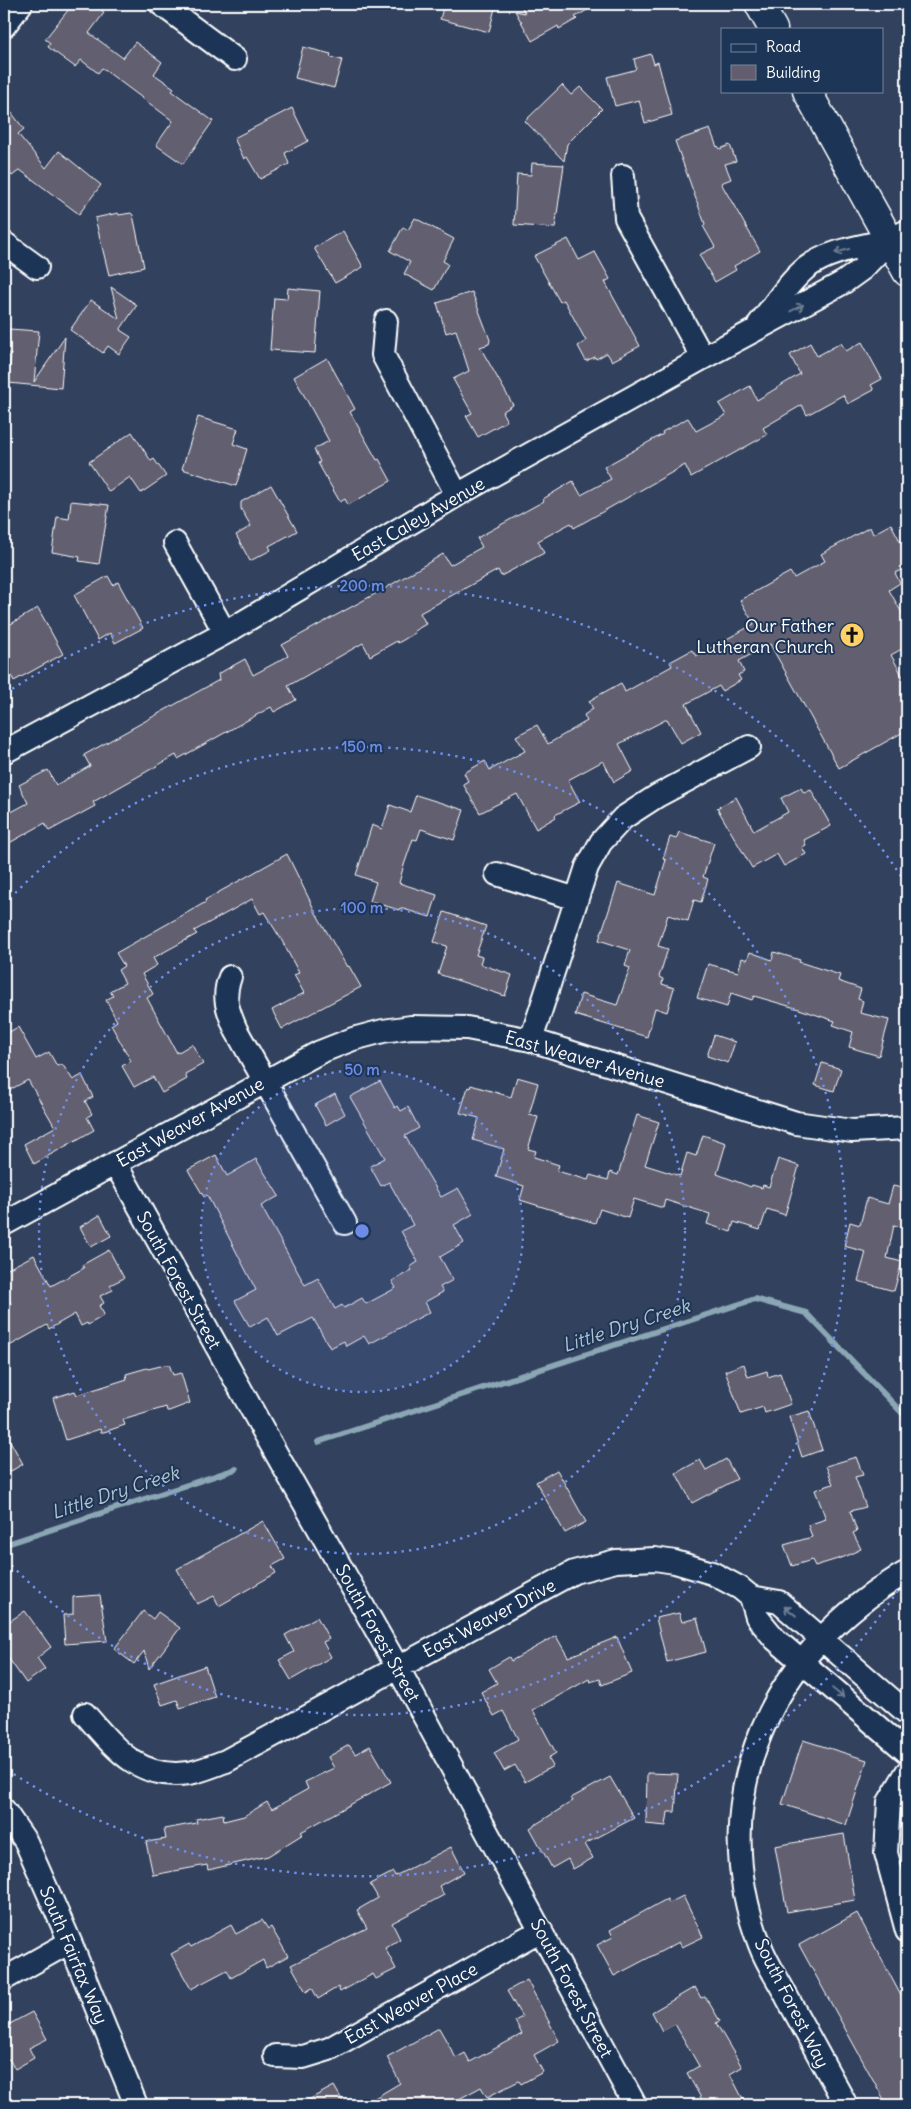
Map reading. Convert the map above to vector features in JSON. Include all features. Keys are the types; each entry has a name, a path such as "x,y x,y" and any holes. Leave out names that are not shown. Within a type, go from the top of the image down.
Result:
{"main road":[{"path":"759,4 772,28"},
{"path":"808,92 898,236 907,272"}],"street":[{"path":"4,26 21,4"},
{"path":"161,4 235,59"},
{"path":"623,176 626,218 703,358"},
{"name":"East Caley Avenue","path":"754,330 794,280 807,268 841,251 898,236"},
{"name":"East Caley Avenue","path":"4,752 225,633 457,495 844,282 862,269 898,236"},
{"path":"4,243 36,267"},
{"path":"386,321 383,355 457,495"},
{"path":"175,543 225,633"},
{"path":"531,1040 576,899 588,867 601,842 624,818 658,796 749,747"},
{"path":"497,874 576,899"},
{"path":"230,976 225,996 236,1030 345,1224"},
{"name":"East Weaver Avenue","path":"4,1224 320,1052 353,1039 383,1031 411,1027 466,1028 531,1040 796,1123 852,1131 907,1128"},
{"name":"South Forest Street","path":"115,1163 276,1455 398,1668 635,2105"},
{"name":"East Weaver Drive","path":"85,1714 117,1750 127,1759 143,1768 171,1774 191,1773 226,1761 574,1572 616,1560 655,1559 675,1562 712,1573 740,1588 752,1597 779,1602 907,1713"},
{"name":"South Forest Way","path":"846,2105 760,1946 748,1908 741,1869 740,1829 744,1784 757,1741 773,1704 801,1662 822,1638 853,1609 891,1581 907,1572"},
{"path":"752,1597 757,1617 775,1639 907,1752"},
{"path":"907,1772 889,1802 886,1853 907,1931"},
{"name":"South Fairfax Way","path":"4,1810 26,1842 70,1942 136,2105"},
{"name":"East Weaver Place","path":"275,2056 303,2057 329,2049 541,1930"},
{"path":"4,1979 70,1942"}],"building":[{"path":"73,4 93,4 103,11 104,13 89,33 123,58 135,42 162,62 154,74 174,88 172,91 213,121 183,164 156,145 173,121 102,68 98,73 81,60 75,67 48,47 50,43 45,39"},
{"path":"444,4 496,4 489,32 440,19"},
{"path":"520,4 598,4 575,17 577,19 559,29 558,26 532,41 515,11 525,13"},
{"path":"303,47 331,54 330,57 342,60 334,88 295,78"},
{"path":"651,54 654,64 658,62 672,115 645,123 639,100 615,106 607,77 634,70 636,68 634,59"},
{"path":"562,85 571,95 580,87 602,109 567,144 564,161 525,121"},
{"path":"4,103 24,129 18,134 46,168 59,151 101,185 79,214 20,170 12,176 4,165"},
{"path":"292,108 308,141 285,153 289,164 260,179 247,157 244,159 234,138"},
{"path":"710,129 717,147 720,149 730,145 736,161 725,164 731,179 721,183 760,251 734,266 736,270 715,282 699,255 715,247 703,226 705,224 675,141"},
{"path":"532,163 564,165 555,228 514,225 517,174 531,175"},
{"path":"118,213 119,215 131,213 133,215 144,267 109,275 95,218"},
{"path":"415,218 454,239 443,261 448,264 434,290 404,274 410,262 390,251 403,227 408,230"},
{"path":"343,231 363,267 335,283 314,248"},
{"path":"568,239 579,260 595,252 610,279 605,282 640,346 612,361 607,353 596,359 595,357 586,361 578,346 586,341 564,300 560,302 534,256"},
{"path":"111,287 137,305 120,330 131,337 119,354 108,346 103,353 70,330 91,300 119,319"},
{"path":"288,288 320,291 315,353 270,350 274,298 287,299"},
{"path":"472,292 490,340 489,344 480,347 513,405 502,412 507,421 478,437 466,416 472,413 453,379 469,371 456,330 446,333 437,303"},
{"path":"9,329 39,331 34,382 65,337 61,388 8,383 11,354 7,354"},
{"path":"862,342 882,379 871,385 874,390 848,404 843,395 807,415 802,405 763,428 767,435 691,477 685,465 574,528 571,523 538,541 544,553 501,576 498,570 420,613 426,624 398,643 397,641 370,656 363,643 288,686 296,700 274,712 271,707 178,759 176,755 93,802 95,806 49,831 45,823 4,846 4,816 28,803 19,785 48,770 56,785 90,766 84,755 219,680 218,674 245,659 253,675 288,656 282,645 443,554 450,565 482,547 477,538 544,501 543,499 573,481 581,495 611,479 604,467 663,434 662,432 688,418 696,431 726,415 719,404 750,386 757,400 800,374 790,355 810,343 817,356 841,343 846,351"},
{"path":"327,358 355,409 350,412 391,481 348,505 345,499 340,502 318,463 320,462 314,449 329,441 294,377"},
{"path":"198,417 238,429 233,444 247,449 236,486 182,469"},
{"path":"132,432 151,461 154,459 166,476 141,493 130,477 109,492 89,462"},
{"path":"271,485 297,531 269,546 271,550 250,561 236,535 251,526 241,509 241,502"},
{"path":"71,501 109,505 99,564 79,561 80,557 52,552 57,517 69,519"},
{"path":"891,524 907,554 907,567 895,573 900,583 889,590 907,622 907,646 891,655 907,684 907,730 839,768 770,644 739,661 744,672 738,675 741,680 722,691 719,686 686,704 701,732 681,743 667,719 619,744 633,771 614,782 603,761 568,780 580,802 555,815 556,817 536,829 517,794 480,813 463,784 468,781 464,773 485,761 490,770 525,751 516,736 537,725 548,744 587,721 584,715 593,709 589,701 599,695 621,683 625,692 672,666 670,662 692,650 696,656 754,624 740,600 790,572 794,578 825,561 821,554 870,527 873,534"},
{"path":"108,576 113,585 118,582 143,628 115,643 110,633 98,640 74,595"},
{"path":"38,608 63,654 14,681 4,662 4,628"},
{"path":"801,788 804,793 811,790 831,826 804,840 806,845 802,847 806,854 784,866 777,854 752,868 717,808 736,797 754,831 788,812 781,798"},
{"path":"416,795 464,810 454,840 421,829 417,840 413,839 403,868 399,883 437,895 430,917 370,901 376,882 356,875 372,825 382,829 390,805 410,812"},
{"path":"679,832 714,843 703,877 708,879 701,902 694,900 688,921 668,915 658,946 668,949 659,977 663,979 662,984 674,988 667,1012 655,1008 647,1037 575,1015 581,994 617,1005 630,968 625,966 630,950 599,940 618,883 655,895 666,860 663,859 670,837 676,839"},
{"path":"287,854 316,913 347,967 349,966 361,987 282,1029 272,1010 304,993 294,975 299,973 281,939 264,912 260,914 252,899 194,931 197,934 153,958 157,965 142,974 153,994 147,998 177,1053 192,1044 203,1064 185,1074 187,1079 162,1093 153,1077 134,1087 122,1066 131,1061 111,1025 117,1021 106,1000 113,996 110,991 125,983 118,970 124,966 116,953"},
{"path":"444,912 486,926 476,955 482,957 480,964 512,975 505,996 438,974 447,946 434,942"},
{"path":"750,952 772,960 774,952 800,960 799,962 840,975 838,981 861,989 858,999 863,1001 860,1013 889,1020 879,1056 849,1047 853,1032 833,1025 835,1021 799,1009 754,996 752,1000 731,993 727,1007 697,998 708,964 738,972 742,958 747,960"},
{"path":"18,1027 36,1059 49,1052 57,1066 62,1064 73,1080 82,1075 93,1097 85,1101 92,1114 87,1117 94,1130 34,1164 24,1144 55,1127 28,1080 4,1093 4,1035"},
{"path":"714,1035 735,1042 728,1063 707,1056"},
{"path":"822,1063 841,1069 834,1091 815,1085"},
{"path":"517,1077 538,1083 529,1115 538,1117 528,1149 536,1151 534,1157 559,1165 557,1171 588,1180 590,1175 608,1180 610,1172 618,1175 637,1115 659,1122 645,1165 680,1176 687,1153 696,1156 703,1135 726,1143 717,1174 751,1187 752,1185 762,1188 763,1185 769,1187 778,1159 799,1166 785,1215 767,1209 760,1230 734,1222 731,1232 707,1224 710,1214 665,1200 663,1208 634,1199 628,1218 600,1209 595,1223 520,1200 524,1186 496,1177 504,1149 473,1140 479,1118 460,1113 468,1087 470,1088 471,1085 511,1097"},
{"path":"380,1081 395,1108 398,1106 401,1111 408,1107 419,1128 405,1136 441,1197 458,1188 473,1214 454,1225 464,1243 440,1257 453,1280 440,1287 443,1292 425,1302 430,1312 369,1344 364,1336 346,1346 344,1341 330,1348 313,1318 278,1336 268,1317 250,1327 235,1301 256,1290 207,1195 204,1197 188,1170 216,1155 227,1176 256,1159 279,1196 261,1206 305,1285 318,1278 335,1309 342,1305 344,1308 362,1298 366,1304 396,1288 392,1281 412,1270 410,1267 418,1262 401,1231 413,1225 389,1182 381,1186 370,1166 385,1158 350,1097"},
{"path":"335,1094 345,1114 326,1125 315,1105"},
{"path":"893,1186 907,1189 907,1217 904,1228 894,1225 887,1258 902,1262 894,1291 858,1281 866,1252 844,1246 850,1222 860,1225 867,1198 888,1204"},
{"path":"100,1215 111,1236 91,1247 80,1227"},
{"path":"109,1250 124,1278 110,1285 113,1290 100,1296 104,1303 99,1306 104,1314 103,1316 88,1325 87,1323 81,1326 75,1314 49,1329 47,1325 4,1349 4,1308 11,1304 4,1291 4,1271 34,1255 51,1286 84,1268 82,1265"},
{"path":"169,1364 173,1375 181,1373 190,1403 169,1411 167,1411 166,1407 123,1420 125,1425 104,1432 101,1432 100,1429 66,1440 53,1398 75,1391 77,1395 127,1379 126,1374"},
{"path":"744,1364 748,1377 767,1371 768,1377 780,1373 791,1404 765,1413 763,1407 741,1414 725,1371"},
{"path":"809,1411 822,1450 802,1457 789,1417"},
{"path":"4,1430 23,1464 4,1475"},
{"path":"856,1457 863,1475 855,1477 866,1507 850,1511 857,1531 853,1533 861,1549 844,1557 815,1566 812,1560 792,1566 784,1545 812,1537 808,1525 826,1519 815,1490 833,1484 826,1466"},
{"path":"726,1459 737,1479 692,1503 676,1473 700,1460 706,1470"},
{"path":"557,1470 586,1522 565,1533 536,1482"},
{"path":"263,1521 285,1559 272,1566 276,1573 219,1606 214,1596 197,1604 177,1569"},
{"path":"100,1595 107,1641 65,1644 63,1615 73,1614 73,1597"},
{"path":"25,1611 51,1647 37,1658 45,1669 26,1683 4,1652 4,1625"},
{"path":"143,1611 153,1619 158,1612 180,1628 149,1669 144,1651 134,1664 114,1649"},
{"path":"679,1613 682,1622 697,1618 706,1652 667,1662 656,1618"},
{"path":"317,1617 329,1639 323,1642 331,1657 291,1680 279,1660 294,1652 285,1635"},
{"path":"556,1636 568,1657 617,1637 632,1673 602,1685 600,1679 590,1682 589,1679 533,1710 556,1753 548,1758 553,1766 525,1782 515,1765 504,1771 494,1753 518,1739 503,1711 494,1716 481,1692 497,1683 489,1669 509,1657 511,1661"},
{"path":"205,1666 215,1697 180,1708 177,1700 162,1705 154,1684"},
{"path":"803,1740 867,1760 846,1825 782,1804"},
{"path":"349,1745 355,1754 370,1746 391,1782 301,1832 303,1834 268,1856 208,1870 207,1865 153,1875 146,1842 166,1839 164,1829 197,1823 196,1819 223,1814 224,1821 244,1816 267,1802 272,1809 308,1789 305,1782 334,1768 328,1757"},
{"path":"647,1773 678,1774 675,1812 668,1812 666,1826 646,1824"},
{"path":"610,1777 634,1818 585,1844 593,1858 573,1869 568,1859 552,1868 530,1828 573,1801 571,1798"},
{"path":"844,1834 855,1900 787,1912 775,1846"},
{"path":"451,1847 464,1872 439,1886 444,1895 392,1923 400,1939 385,1948 396,1969 376,1979 373,1974 340,1992 338,1987 318,1999 312,1988 306,1992 291,1965 367,1928 357,1910 378,1898 370,1884 393,1872 395,1876"},
{"path":"683,1896 703,1937 682,1947 679,1942 614,1976 597,1945 613,1937 610,1930 667,1899 669,1903"},
{"path":"857,1913 907,2007 907,2105 887,2105 799,1945"},
{"path":"262,1920 268,1929 271,1927 288,1956 266,1968 263,1960 231,1978 227,1970 191,1989 171,1954 189,1944 191,1947 231,1925 236,1934"},
{"path":"527,1980 559,2041 534,2055 543,2072 521,2084 519,2081 487,2097 481,2087 448,2105 363,2105 400,2083 387,2057 439,2028 456,2058 465,2053 470,2062 522,2034 515,2021 522,2017 507,1991"},
{"path":"695,1987 701,1998 705,1996 720,2021 716,2023 742,2067 730,2074 746,2105 705,2105 687,2073 699,2066 675,2024 662,2031 652,2012"},
{"path":"32,2012 47,2039 29,2048 34,2058 15,2069 9,2059 4,2062 4,2027"},
{"path":"334,2086 345,2105 299,2105"}],"waterway":[{"name":"Little Dry Creek","path":"318,1442 755,1299 806,1313 907,1418"},
{"name":"Little Dry Creek","path":"4,1545 236,1469"}],"place":[{"name":"Our Father Lutheran Church","path":"852,635"}]}
